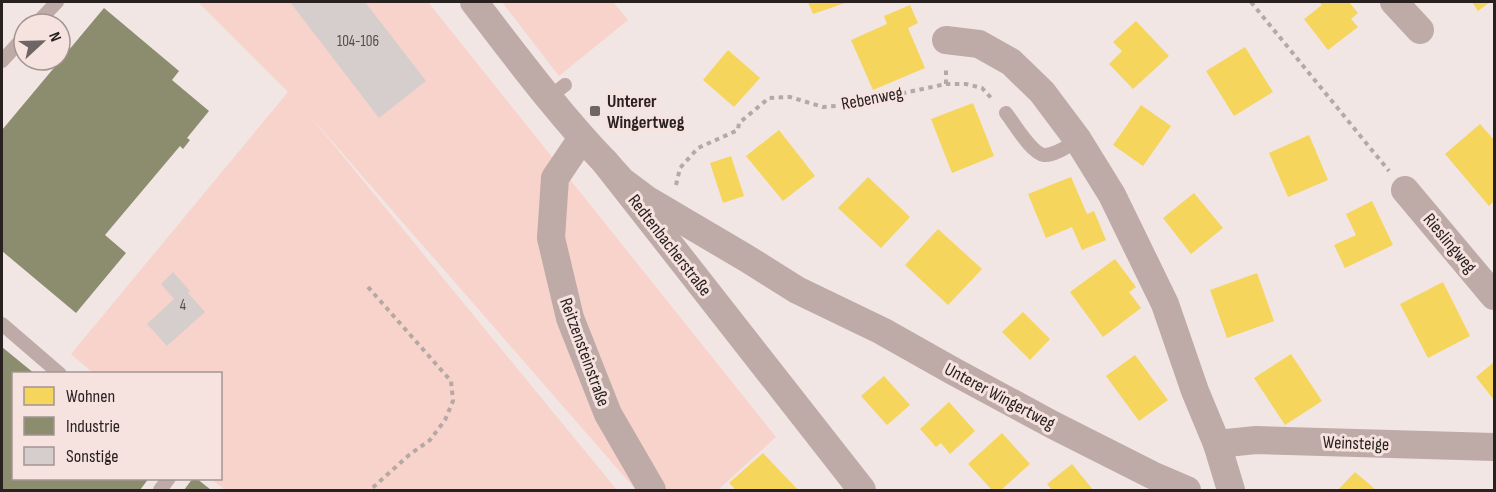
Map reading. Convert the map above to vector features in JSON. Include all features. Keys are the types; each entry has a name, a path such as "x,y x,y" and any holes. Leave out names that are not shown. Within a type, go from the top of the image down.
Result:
{"street":[{"name":"Redtenbacherstraße","path":"474,2 556,92 582,138 604,162 862,490"},
{"path":"1394,2 1420,30"},
{"path":"946,40 979,44 1011,62 1042,92 1078,140 1112,195 1165,304 1195,391 1217,444 1231,490"},
{"name":"Reitzensteinstraße","path":"582,138 555,178 551,238 570,318 608,414 652,490"},
{"name":"Unterer Wingertweg","path":"604,162 622,181 646,199 797,290 882,331 1053,425 1187,490"},
{"name":"Rieslingweg","path":"1405,190 1494,296"},
{"name":"Weinsteige","path":"1217,444 1256,440 1494,447"}],"lane":[{"path":"1006,113 1034,150 1044,155 1055,153 1078,140"},
{"path":"2,324 58,372"}],"path":[{"path":"1251,2 1405,190"},
{"name":"Rebenweg","path":"684,221 675,189 680,168 698,148 738,130 739,123 769,98 790,97 823,106 847,105 946,84 966,84 982,88 1006,113"},
{"path":"368,287 451,381 453,401 444,420 430,440 370,490"}],"shaded area":[{"path":"198,2 428,2 776,437 718,490 636,490 310,116 617,490 225,490 212,480 222,480 222,372 92,372 71,354 288,92"},
{"path":"502,2 613,2 628,20 559,76"}],"building: Wohnen":[{"path":"808,2 848,2 813,14"},
{"path":"1319,2 1349,2 1358,13 1351,19 1358,27 1328,50 1304,19 1322,5"},
{"path":"1472,2 1490,2 1478,11"},
{"path":"910,5 918,23 908,28 925,68 873,90 851,40 887,24 884,16"},
{"path":"1136,21 1169,56 1133,89 1109,64 1122,51 1113,42"},
{"path":"1245,47 1273,92 1234,116 1206,71"},
{"path":"728,50 760,78 734,107 703,80"},
{"path":"973,103 994,156 952,173 931,119"},
{"path":"1141,105 1171,126 1143,166 1113,145"},
{"path":"1480,124 1494,140 1494,201 1489,206 1445,154"},
{"path":"779,130 815,176 783,201 746,156"},
{"path":"1309,135 1328,180 1288,197 1269,153"},
{"path":"731,156 744,196 723,203 710,163"},
{"path":"868,177 910,217 881,248 838,208"},
{"path":"1071,177 1087,214 1094,211 1106,240 1082,250 1072,227 1046,238 1028,194"},
{"path":"1194,193 1223,228 1191,254 1163,218"},
{"path":"1372,201 1393,245 1345,268 1334,245 1356,235 1346,214"},
{"path":"938,229 982,269 948,305 905,265"},
{"path":"1115,259 1136,287 1129,292 1141,308 1103,337 1070,292"},
{"path":"1257,273 1274,321 1227,338 1210,290"},
{"path":"1443,282 1470,336 1428,358 1400,304"},
{"path":"1023,312 1050,339 1030,360 1002,332"},
{"path":"1291,354 1322,401 1285,425 1254,378"},
{"path":"1135,355 1168,400 1139,421 1106,376"},
{"path":"1494,362 1494,400 1476,377"},
{"path":"884,376 910,405 887,425 861,396"},
{"path":"949,402 975,431 950,454 941,443 936,447 920,429"},
{"path":"1002,433 1030,464 1001,490 992,490 968,464"},
{"path":"763,453 798,490 736,490 729,483"},
{"path":"1072,464 1093,490 1052,490 1047,484"},
{"path":"1355,472 1376,490 1338,490"}],"building: Industrie":[{"path":"104,8 179,71 172,80 209,111 187,138 190,140 183,149 180,146 105,235 126,253 76,313 2,251 2,130 50,72 72,72 72,46"},
{"path":"2,347 33,372 12,372 12,480 148,480 140,490 2,490"},
{"path":"192,480 198,480 211,490 184,490"}],"building: Sonstige":[{"path":"290,2 365,2 426,81 379,118"},
{"path":"173,272 205,312 167,346 147,324 174,299 161,284"}],"place":[{"name":"Unterer Wingertweg","path":"595,111"}]}
